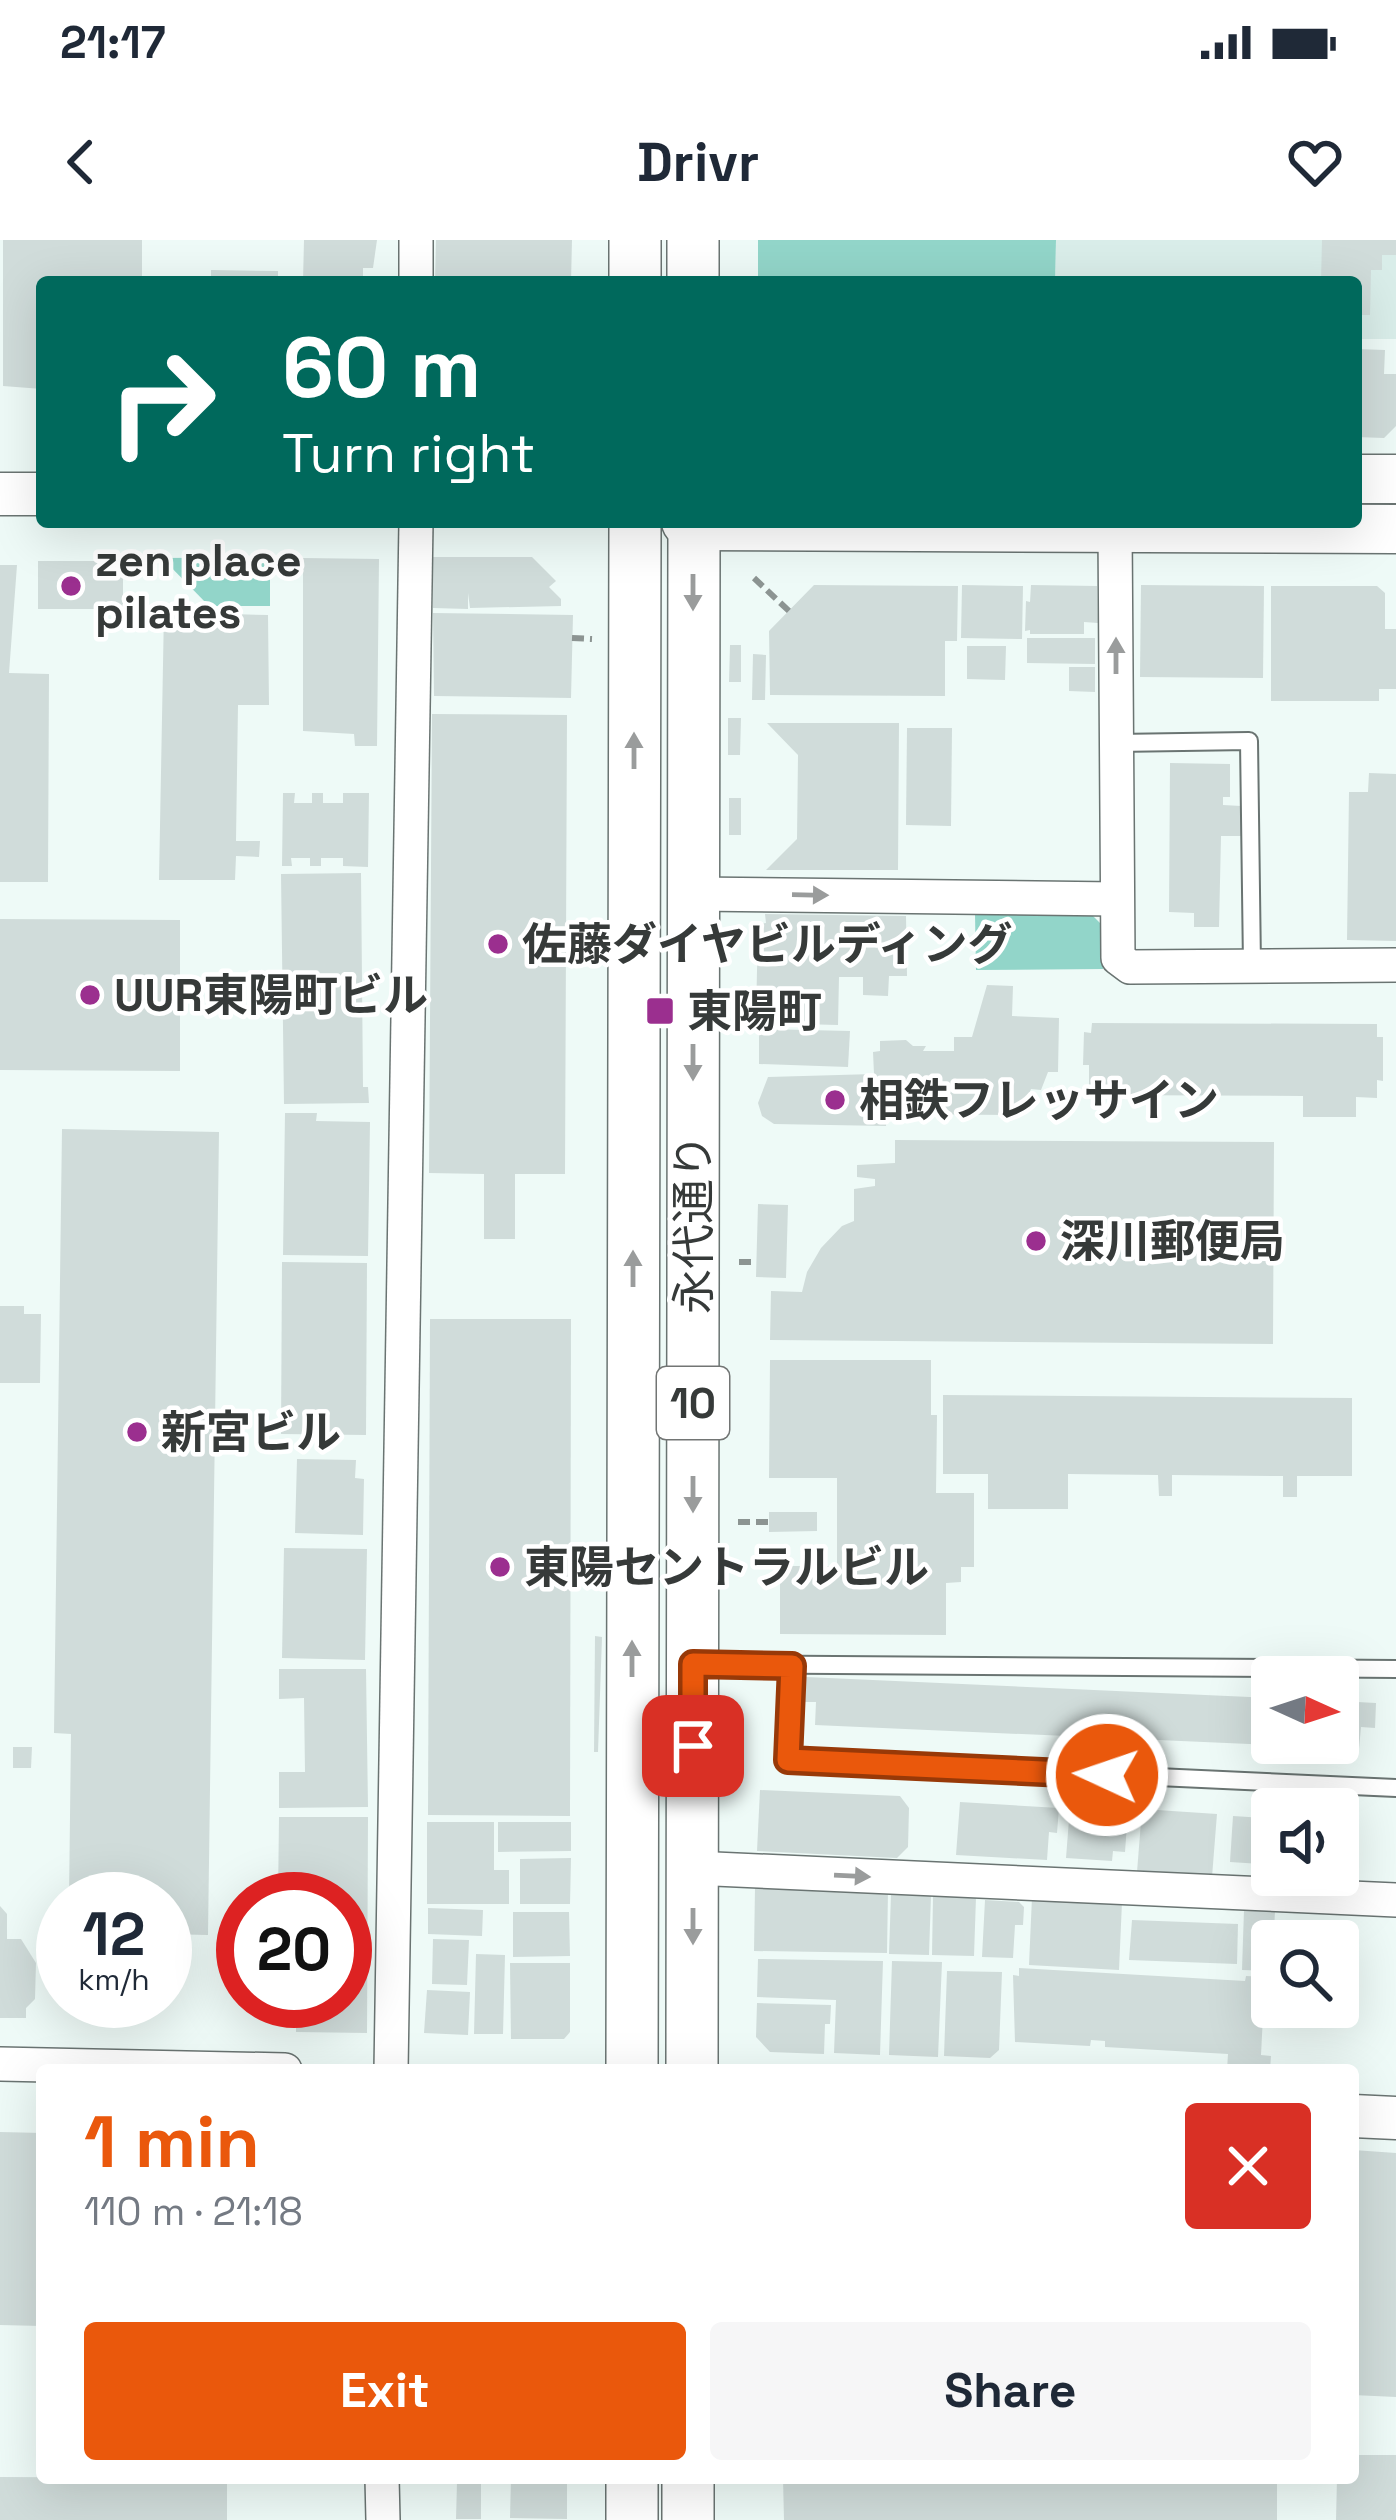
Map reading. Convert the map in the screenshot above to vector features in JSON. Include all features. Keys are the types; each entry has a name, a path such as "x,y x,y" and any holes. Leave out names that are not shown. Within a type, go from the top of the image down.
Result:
{"main road":[{"path":"634,276 635,240"},
{"path":"693,240 693,276"},
{"path":"1362,479 1396,479"},
{"name":"永代通り","path":"632,2064 634,528"},
{"name":"永代通り","path":"691,528 692,2064"},
{"path":"1256,528 1396,529"},
{"path":"632,2484 632,2520"},
{"path":"688,2484 688,2520"}],"street":[{"path":"416,240 416,276"},
{"path":"0,494 36,494"},
{"path":"392,2064 416,528"},
{"path":"1115,528 1116,949 1123,965 1396,964"},
{"path":"693,894 1116,899"},
{"path":"693,1868 1396,1900"},
{"path":"0,2064 36,2065"},
{"path":"1359,2116 1396,2118"},
{"path":"382,2484 382,2520"}],"lane":[{"path":"1116,743 1249,741 1252,964"},
{"path":"693,1664 1396,1669"},
{"path":"792,1666 788,1760 1396,1788"}],"path":[{"path":"754,578 789,611"},
{"path":"572,638 595,639"},
{"path":"739,1262 757,1262"},
{"path":"738,1522 770,1522"}],"shaded area":[{"path":"1056,240 1396,240 1396,339 1362,339 1362,276 1055,276"}],"green space":[{"path":"758,240 1056,240 1055,276 758,276"},
{"path":"270,557 270,606 209,606 162,558"},
{"path":"975,914 1091,914 1102,925 1103,969 976,970"}],"building":[{"path":"3,240 142,240 142,276 36,276 36,389 3,386"},
{"path":"304,240 377,240 373,268 363,268 363,276 303,276"},
{"path":"436,240 572,240 571,276 435,276"},
{"path":"1322,240 1396,240 1396,255 1382,255 1382,270 1371,270 1370,315 1362,315 1362,276 1321,276"},
{"path":"211,270 278,271 278,276 211,276"},
{"path":"1362,349 1385,350 1384,374 1396,374 1396,426 1384,438 1362,437"},
{"path":"433,557 532,557 556,581 549,587 561,599 561,606 470,608 468,593 468,609 433,608"},
{"path":"303,558 379,559 377,746 355,746 354,734 303,731"},
{"path":"38,561 123,561 123,609 38,609"},
{"path":"0,565 17,565 9,673 49,674 48,882 0,882"},
{"path":"814,585 958,586 957,641 945,641 945,696 770,695 769,631"},
{"path":"962,585 1023,586 1022,639 961,638"},
{"path":"1031,585 1097,586 1098,623 1084,622 1084,634 1030,634 1025,631"},
{"path":"1141,585 1264,586 1263,678 1140,677"},
{"path":"1271,586 1377,586 1385,593 1385,629 1396,629 1396,689 1379,689 1379,701 1271,701"},
{"path":"164,611 213,612 213,620 230,621 230,614 268,615 269,705 238,705 236,841 260,841 259,857 236,856 235,880 159,880"},
{"path":"433,613 573,615 571,698 434,696"},
{"path":"1027,638 1095,638 1095,664 1027,663"},
{"path":"730,645 741,645 741,682 729,682"},
{"path":"967,646 1006,646 1005,680 967,679"},
{"path":"753,654 766,655 765,700 752,700"},
{"path":"1069,667 1095,667 1095,692 1069,691"},
{"name":"佐藤ダイヤビルディング","path":"432,714 567,715 565,1174 515,1174 515,1239 484,1239 484,1174 429,1173"},
{"path":"728,718 741,718 740,755 728,755"},
{"path":"767,723 899,723 898,870 766,870 797,839 798,755"},
{"path":"907,728 952,728 951,826 906,825"},
{"path":"1170,763 1230,764 1230,797 1223,797 1223,805 1241,806 1241,836 1221,836 1219,927 1194,927 1194,913 1169,912"},
{"path":"1369,773 1396,774 1396,941 1347,940 1349,792 1368,792"},
{"path":"283,793 295,793 294,803 312,803 312,793 323,793 323,803 343,803 343,793 369,793 368,867 343,866 343,858 321,858 321,866 310,866 310,858 291,858 292,866 282,866"},
{"path":"729,798 741,798 741,835 729,835"},
{"path":"361,873 363,1087 368,1087 369,1103 284,1104 281,874"},
{"path":"765,914 906,916 907,976 889,976 888,996 863,995 863,977 839,977 838,1025 762,1023 756,1017 758,924 766,923"},
{"name":"UUR東陽町ビル","path":"0,919 180,920 180,1071 0,1070"},
{"path":"987,985 1013,986 1012,1016 1059,1018 1058,1072 1048,1072 1041,1090 1031,1089 1027,1100 1010,1115 887,1114 886,1126 774,1124 762,1116 758,1103 768,1077 874,1074 873,1052 880,1051 880,1041 906,1040 913,1046 926,1046 923,1051 954,1051 954,1037 972,1037"},
{"path":"1092,1023 1377,1024 1377,1037 1383,1037 1383,1081 1377,1080 1377,1098 1356,1097 1356,1117 1303,1117 1303,1096 1089,1095 1089,1065 1083,1065 1084,1032 1091,1033"},
{"path":"759,1029 850,1031 848,1067 759,1064"},
{"path":"285,1113 317,1113 316,1121 370,1122 368,1256 283,1255"},
{"name":"新宮ビル","path":"62,1129 219,1132 208,1935 192,1935 192,1872 69,1872 71,1734 54,1733"},
{"path":"895,1140 1274,1142 1273,1344 770,1340 771,1291 802,1292 821,1248 842,1226 854,1221 854,1189 875,1186 875,1179 857,1177 857,1165 895,1163"},
{"path":"758,1204 788,1205 786,1278 756,1277"},
{"path":"282,1262 367,1263 366,1435 281,1434"},
{"path":"0,1306 24,1306 24,1314 41,1314 40,1383 0,1383"},
{"name":"東陽セントラルビル","path":"430,1319 571,1319 570,1816 428,1815"},
{"path":"770,1360 931,1360 931,1415 937,1415 936,1493 974,1493 974,1567 961,1567 961,1582 946,1583 946,1635 780,1634 780,1566 837,1566 837,1478 769,1478"},
{"path":"943,1395 1352,1398 1352,1476 1297,1476 1297,1497 1283,1497 1283,1476 1172,1475 1172,1496 1159,1496 1158,1475 1068,1474 1068,1509 988,1509 988,1474 943,1474"},
{"path":"297,1459 356,1460 355,1478 364,1479 363,1535 295,1533"},
{"path":"769,1512 817,1512 817,1531 769,1532"},
{"path":"284,1548 367,1549 365,1660 282,1658"},
{"path":"595,1636 602,1637 598,1752 594,1752"},
{"path":"279,1669 366,1669 368,1807 279,1808 279,1772 305,1772 304,1698 279,1699"},
{"path":"806,1677 1251,1697 1251,1744 815,1725 816,1702 805,1702"},
{"path":"1359,1702 1376,1703 1375,1728 1361,1727 1359,1749"},
{"path":"13,1747 32,1747 31,1768 13,1768"},
{"path":"760,1790 900,1796 909,1808 908,1847 897,1858 757,1851"},
{"path":"960,1802 1059,1808 1057,1833 1049,1832 1047,1860 956,1855"},
{"path":"1070,1807 1128,1811 1125,1852 1113,1851 1112,1861 1066,1858"},
{"path":"1142,1809 1217,1814 1212,1877 1137,1872"},
{"path":"1233,1816 1251,1817 1251,1863 1230,1862"},
{"path":"279,1817 368,1817 368,1872 278,1872"},
{"path":"427,1822 494,1822 494,1870 509,1870 509,1904 427,1904"},
{"path":"498,1822 571,1822 571,1851 498,1852"},
{"path":"571,1858 570,1904 520,1904 520,1859"},
{"path":"755,1887 888,1890 887,1953 754,1951"},
{"path":"891,1894 931,1895 929,1955 889,1954"},
{"path":"933,1896 976,1897 974,1956 932,1955"},
{"path":"1032,1897 1122,1902 1119,1970 1029,1965"},
{"path":"985,1900 1019,1902 1024,1907 1023,1925 1015,1925 1013,1958 982,1957"},
{"path":"0,1906 7,1914 7,1939 21,1939 36,1963 35,1999 26,2008 26,2018 0,2018"},
{"path":"428,1908 483,1910 482,1936 428,1934"},
{"path":"1244,1910 1275,1911 1275,1920 1251,1920 1251,1970 1242,1970"},
{"path":"513,1912 569,1912 570,1956 513,1957"},
{"path":"1132,1920 1238,1924 1237,1964 1129,1960"},
{"path":"433,1939 469,1940 467,1985 432,1984"},
{"path":"476,1954 505,1955 503,2034 474,2034"},
{"path":"758,1959 883,1961 880,2055 834,2053 836,2000 757,1997"},
{"path":"892,1961 942,1962 938,2057 889,2055"},
{"path":"510,1963 570,1963 570,2032 564,2039 511,2039"},
{"path":"1019,1968 1245,1981 1251,1976 1251,2028 1262,2028 1261,2055 1271,2056 1270,2064 1227,2064 1228,2054 1105,2047 1105,2041 1091,2040 1090,2046 1015,2042 1013,1975 1019,1976"},
{"path":"947,1971 1002,1972 999,2050 990,2058 944,2056"},
{"path":"427,1990 470,1992 468,2035 424,2033"},
{"path":"757,2003 831,2005 824,2054 770,2052 756,2037"},
{"path":"296,2028 367,2028 367,2033 296,2032"},
{"path":"0,2132 36,2133 36,2326 0,2325"},
{"path":"1359,2150 1396,2153 1396,2397 1359,2395"},
{"path":"1359,2455 1396,2455 1396,2520 1336,2520 1337,2484 1359,2484"},
{"path":"0,2477 36,2477 36,2484 227,2484 227,2520 0,2520"},
{"path":"457,2484 481,2484 481,2519 456,2519"},
{"path":"511,2484 567,2484 567,2519 510,2518"},
{"path":"783,2484 1277,2484 1277,2520 784,2520"}],"place":[{"name":"zen place pilates","path":"71,586"},
{"name":"佐藤ダイヤビルディング","path":"498,944"},
{"name":"UUR東陽町ビル","path":"90,995"},
{"name":"東陽町","path":"660,1011"},
{"name":"相鉄フレッサイン","path":"835,1100"},
{"name":"深川郵便局","path":"1036,1241"},
{"name":"新宮ビル","path":"137,1432"},
{"name":"東陽セントラルビル","path":"500,1567"}],"route":[{"path":"693,1746 693,1664 792,1666 788,1760 1107,1775"}]}
